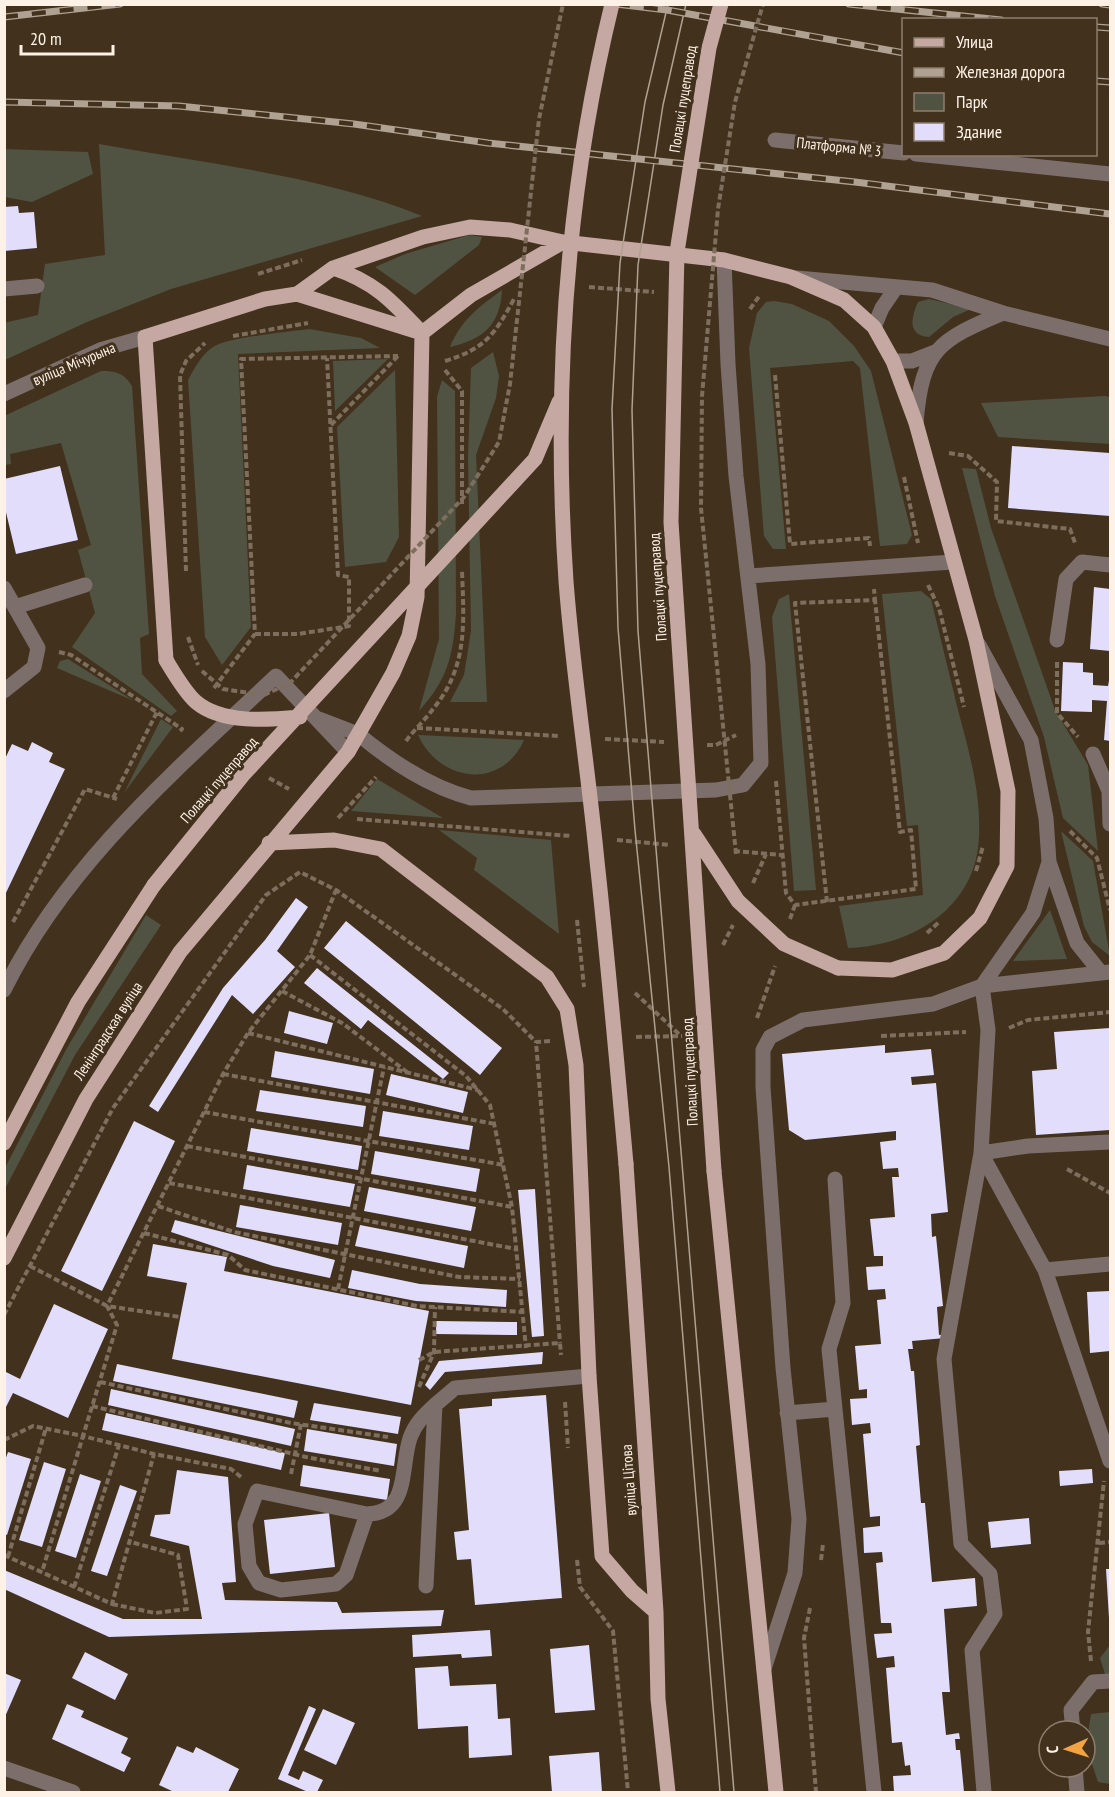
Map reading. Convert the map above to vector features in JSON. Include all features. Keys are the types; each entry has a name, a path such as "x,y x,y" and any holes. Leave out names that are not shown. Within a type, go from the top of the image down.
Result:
{"main road":[{"name":"Полацкі пуцеправод","path":"612,4 601,51 569,249 562,396 566,581 597,862 626,1164"},
{"name":"Полацкі пуцеправод","path":"720,4 709,48 676,252 671,522 694,834 714,1171 764,1670"},
{"path":"297,294 333,268 423,237 470,227 510,230 563,242 724,260 791,277 844,300 874,327 892,361 916,423 976,640 1008,791 1007,866 980,918 945,952 892,970 838,968 784,944 738,901 694,834"},
{"path":"422,333 471,295 563,242"},
{"path":"333,268 360,277 390,299 422,333"},
{"path":"307,717 258,721 226,716 196,702 166,660 145,336 265,299 297,294 422,333"},
{"name":"Ленінградская вуліца","path":"4,1258 98,1079 180,952 348,752 401,655 409,636 417,597 422,333"},
{"name":"Полацкі пуцеправод","path":"4,1143 78,1002 154,885 243,775 307,717 535,459 562,396"},
{"path":"270,843 334,840 381,849 547,977 559,993 567,1009 576,1065 589,1376 602,1556 632,1590 656,1612"},
{"name":"вуліца Цітова","path":"626,1164 656,1612 658,1699 668,1792"},
{"path":"764,1670 776,1792"}],"street":[{"name":"Платформа № 3","path":"775,141 902,153"},
{"path":"935,156 1110,174"},
{"path":"307,717 358,734 391,760 448,792 471,798 716,790 743,784 761,763 759,664 748,576 728,364 724,260"},
{"path":"791,277 895,289 932,290 1003,314 1110,339"},
{"path":"4,289 37,286"},
{"path":"874,327 882,308 895,289"},
{"path":"916,423 924,372 935,352 957,332 1003,314"},
{"name":"вуліца Мічурына","path":"4,394 100,350 145,336"},
{"path":"892,361 912,361 935,352"},
{"path":"748,576 953,562"},
{"path":"1057,640 1066,579 1082,562 1110,565"},
{"path":"15,607 85,585"},
{"path":"4,588 38,648 34,667 4,691"},
{"path":"976,640 1031,740 1046,818 1049,862 1077,943 1106,973"},
{"path":"4,990 10,967 70,886 117,829 276,676 307,717 348,752"},
{"path":"1093,754 1109,791 1110,824"},
{"path":"984,1792 972,1650 995,1614 990,1574 961,1544 944,1359 981,1153 988,1030 982,986 1033,913 1049,862"},
{"path":"764,1670 795,1574 799,1519 787,1413 764,1098 763,1050 770,1037 803,1020 933,1004 982,986 1023,984 1106,973"},
{"path":"981,1153 1028,1146 1110,1142"},
{"path":"981,1153 1045,1270 1110,1461"},
{"path":"835,1179 843,1303 829,1349 874,1792"},
{"path":"1045,1270 1110,1264"},
{"path":"367,1514 346,1575 336,1584 281,1590 259,1583 249,1566 245,1524 257,1491 367,1514 383,1514 391,1507 404,1475 409,1441 418,1420 455,1388 589,1376"},
{"path":"426,1586 435,1405"},
{"path":"787,1413 835,1409"},
{"path":"1072,1719 1071,1710 1093,1682 1110,1681"},
{"path":"4,1768 72,1792"}],"path":[{"path":"188,625 188,637 200,668 223,689 265,695 290,683 464,497 499,442 510,384 538,119 563,4"},
{"path":"736,856 701,508 702,396 718,209 735,102 763,4"},
{"path":"462,508 462,391 439,363 466,354 496,332 523,282"},
{"path":"580,286 660,292"},
{"path":"706,295 770,296"},
{"path":"229,337 312,322"},
{"path":"186,578 180,375 186,361 207,341"},
{"path":"390,348 398,356"},
{"path":"212,691 255,634 241,359 398,356"},
{"path":"331,426 398,356"},
{"path":"255,634 298,634 349,626 349,577 338,574 327,358"},
{"path":"775,375 790,544"},
{"path":"944,444 947,453 968,456 997,482 996,521 1070,529 1082,562"},
{"path":"904,475 918,533 919,564 939,608 965,712"},
{"path":"331,825 434,709 457,670 464,633 462,567"},
{"path":"795,905 916,889 912,830 900,832 875,600 874,587 885,587"},
{"path":"918,587 928,587"},
{"path":"827,902 795,603 875,600"},
{"path":"1057,640 1057,713 1093,754"},
{"path":"38,648 71,655 182,729"},
{"path":"113,798 157,712"},
{"path":"175,738 189,719"},
{"path":"775,773 786,893 795,905"},
{"path":"10,929 85,789 124,801"},
{"path":"339,817 582,837"},
{"path":"976,874 985,835"},
{"path":"605,839 674,846"},
{"path":"732,851 781,855"},
{"path":"4,1315 113,1108 266,895 300,872 336,890 503,1009 536,1042"},
{"path":"107,1306 223,1074 248,1033 310,955 336,890"},
{"path":"787,927 795,905"},
{"path":"924,934 947,916"},
{"path":"310,955 466,1076 490,1105 512,1207 526,1348"},
{"path":"755,1025 776,960"},
{"path":"282,991 342,1023 410,1074"},
{"path":"1008,1028 1028,1020 1110,1012"},
{"path":"248,1033 478,1090"},
{"path":"338,1289 384,1067"},
{"path":"223,1074 495,1124"},
{"path":"204,1112 504,1165"},
{"path":"187,1146 512,1207"},
{"path":"1028,1146 1110,1193"},
{"path":"169,1183 516,1249"},
{"path":"158,1206 234,1232 459,1277 519,1279"},
{"path":"144,1233 228,1255 245,1270 417,1306 523,1312"},
{"path":"30,1266 107,1306 180,1317"},
{"path":"42,1572 117,1325 107,1306"},
{"path":"417,1392 434,1352 435,1307"},
{"path":"419,1360 434,1352 547,1345"},
{"path":"100,1382 301,1424 409,1441"},
{"path":"92,1406 296,1452 306,1457 404,1475"},
{"path":"285,1498 301,1424"},
{"path":"4,1440 33,1425 154,1454 231,1469 257,1491"},
{"path":"46,1428 6,1556 112,1604 155,1613 187,1610 178,1555 131,1542"},
{"path":"74,1587 119,1445"},
{"path":"112,1604 154,1454"},
{"path":"1093,1682 1088,1632 1099,1543 1102,1485 1106,1477"},
{"path":"1099,1543 1110,1542"}],"green space":[{"path":"99,144 304,180 384,202 422,216 171,289 87,322 5,360 4,323 38,315 45,264 105,255"},
{"path":"4,149 88,152 93,174 32,202 5,197"},
{"path":"469,235 482,237 479,245 415,295 375,267 405,254"},
{"path":"502,290 498,313 488,329 472,340 450,347 465,321"},
{"path":"929,299 971,309 953,317 929,337 922,336 914,329 913,319 918,302"},
{"path":"766,302 792,304 829,321 854,346 871,371 912,535 907,544 880,546 860,368 853,361 770,368 786,549 773,549 764,536 749,348 757,313"},
{"path":"309,329 361,338 380,348 238,354 251,627 222,665 205,637 188,380 205,354 221,343"},
{"path":"493,352 499,376 496,398 476,455 487,702 450,702 464,675 471,631 468,457 471,368"},
{"path":"388,359 335,411 333,361"},
{"path":"395,370 399,537 386,562 345,567 337,427"},
{"path":"101,371 119,374 126,378 132,386 149,634 140,638 142,674 177,711 171,716 72,647 95,613 78,550 91,545 61,443 10,454 11,464 5,465 4,416"},
{"path":"442,380 455,391 456,614 451,655 443,677 419,711 439,639 437,397"},
{"path":"1110,397 1110,444 998,437 981,403"},
{"path":"962,468 976,469 991,528 1055,710 1088,765 1098,851 1063,818 1044,737 995,596"},
{"path":"921,591 931,599 973,772 979,820 975,861 967,883 954,902 937,918 896,940 872,946 848,948 839,906 923,895 918,825 907,826 882,594"},
{"path":"789,594 816,890 794,891 772,617 779,599"},
{"path":"68,659 134,701 57,668 60,661"},
{"path":"161,719 173,727 124,793"},
{"path":"418,735 524,740 514,756 501,767 487,773 471,774 455,771 441,763 428,751"},
{"path":"377,779 443,818 351,811"},
{"path":"439,830 551,840 559,934 474,870 477,858"},
{"path":"1061,831 1093,861 1110,956 1092,942 1084,926"},
{"path":"1050,910 1067,959 1013,961"},
{"path":"146,915 161,925 75,1055 5,1189 5,1168 67,1048"},
{"path":"1110,1645 1110,1674 1105,1674 1100,1658"},
{"path":"1110,1712 1110,1784 1098,1782 1097,1779 1097,1719 1090,1719 1091,1714"}],"building":[{"path":"18,206 19,213 34,212 37,248 4,251 4,207"},
{"path":"1012,446 1110,453 1110,516 1008,508"},
{"path":"60,466 78,540 16,554 4,504 4,479"},
{"path":"1094,587 1110,589 1110,651 1090,649"},
{"path":"1063,662 1083,663 1083,672 1093,673 1093,685 1108,686 1110,675 1110,741 1104,740 1107,701 1092,700 1092,712 1061,711"},
{"path":"32,742 53,753 49,762 65,769 4,897 4,761 12,744 28,751"},
{"path":"296,898 308,907 277,951 295,967 253,1014 232,995 158,1112 149,1106 223,988 265,940"},
{"path":"346,921 502,1048 480,1075 324,948"},
{"path":"317,968 449,1073 443,1079 368,1020 361,1029 304,983"},
{"path":"289,1011 333,1023 327,1044 284,1033"},
{"path":"1110,1028 1110,1130 1036,1135 1032,1071 1057,1069 1054,1032"},
{"path":"885,1045 885,1053 931,1049 934,1075 911,1077 912,1085 936,1083 948,1212 931,1214 932,1237 936,1236 943,1306 937,1307 939,1335 945,1334 945,1338 912,1341 913,1349 908,1349 911,1371 914,1371 920,1445 916,1446 921,1503 925,1503 932,1582 975,1578 977,1606 944,1609 950,1692 942,1692 946,1735 959,1733 960,1739 955,1739 956,1750 960,1750 964,1792 894,1792 893,1776 911,1775 910,1765 905,1766 902,1742 892,1743 886,1668 895,1667 894,1656 877,1658 874,1634 892,1633 891,1623 881,1623 876,1563 883,1562 882,1552 864,1553 863,1528 880,1526 880,1516 870,1517 863,1434 871,1433 870,1423 852,1425 850,1399 867,1398 867,1389 859,1390 855,1346 881,1344 877,1300 886,1299 885,1289 868,1290 866,1267 883,1266 883,1256 874,1256 870,1219 895,1217 892,1177 899,1177 898,1168 883,1169 880,1142 896,1140 896,1131 805,1140 789,1130 782,1054"},
{"path":"275,1051 374,1069 370,1094 271,1077"},
{"path":"391,1074 468,1092 463,1113 386,1095"},
{"path":"260,1090 366,1106 363,1127 256,1111"},
{"path":"383,1111 473,1126 469,1150 379,1136"},
{"path":"134,1121 175,1141 102,1291 61,1271"},
{"path":"251,1128 362,1146 358,1170 247,1151"},
{"path":"375,1151 480,1169 476,1192 371,1174"},
{"path":"247,1165 355,1184 350,1207 243,1189"},
{"path":"369,1187 476,1207 471,1231 364,1211"},
{"path":"535,1189 544,1336 532,1337 518,1190"},
{"path":"240,1205 342,1223 338,1245 236,1227"},
{"path":"175,1220 335,1260 330,1278 273,1266 171,1232"},
{"path":"360,1225 468,1246 464,1268 355,1246"},
{"path":"153,1244 227,1257 224,1271 429,1311 411,1405 172,1359 187,1283 147,1276"},
{"path":"352,1270 420,1284 507,1290 506,1307 416,1301 348,1288"},
{"path":"1110,1291 1110,1351 1090,1353 1087,1292"},
{"path":"54,1304 108,1329 68,1418 13,1393 4,1411 4,1371 20,1379"},
{"path":"436,1321 517,1322 517,1335 436,1334"},
{"path":"543,1352 542,1364 445,1372 430,1390 425,1385 439,1361"},
{"path":"117,1364 298,1401 294,1418 113,1381"},
{"path":"111,1389 295,1429 291,1446 108,1405"},
{"path":"546,1395 562,1598 475,1605 471,1559 457,1560 454,1532 469,1530 459,1409 492,1406 492,1399"},
{"path":"314,1403 401,1417 398,1434 310,1420"},
{"path":"106,1413 285,1453 281,1470 102,1430"},
{"path":"307,1429 397,1444 394,1466 304,1451"},
{"path":"8,1452 31,1459 7,1535 4,1534 4,1463"},
{"path":"44,1462 66,1469 42,1547 19,1540"},
{"path":"303,1465 390,1479 387,1500 300,1486"},
{"path":"1092,1469 1093,1483 1060,1486 1059,1471"},
{"path":"177,1470 228,1477 236,1582 222,1583 225,1600 337,1602 342,1613 444,1610 441,1626 109,1637 4,1589 4,1570 123,1619 202,1619 189,1546 150,1536 155,1515 170,1514"},
{"path":"80,1474 101,1481 76,1558 55,1551"},
{"path":"120,1485 137,1491 107,1576 91,1571"},
{"path":"329,1513 335,1567 270,1574 264,1520"},
{"path":"1029,1518 1031,1544 991,1548 988,1522"},
{"path":"1106,1569 1110,1569 1110,1618 1109,1618"},
{"path":"490,1630 492,1656 462,1658 461,1654 413,1657 412,1635"},
{"path":"589,1645 595,1710 555,1713 550,1649"},
{"path":"85,1652 128,1674 115,1700 72,1678"},
{"path":"448,1666 450,1686 496,1684 498,1719 510,1718 512,1755 469,1758 468,1726 418,1729 415,1668"},
{"path":"4,1673 21,1680 4,1719"},
{"path":"67,1704 84,1711 81,1717 128,1738 121,1753 131,1758 124,1772 52,1739"},
{"path":"309,1706 316,1709 288,1775 299,1780 303,1771 323,1780 317,1792 308,1792 278,1779"},
{"path":"323,1709 355,1723 336,1765 304,1750"},
{"path":"177,1746 193,1753 196,1747 239,1769 228,1792 174,1792 159,1785"},
{"path":"599,1752 602,1792 552,1792 549,1756"}],"tram line":[{"path":"668,4 645,102 620,263 612,409 618,628 635,830 669,1167 720,1792"},
{"path":"686,4 663,105 638,265 632,410 638,631 734,1792"}],"railway":[{"path":"4,17 120,4"},
{"path":"616,4 667,10 902,53"},
{"path":"849,4 982,18"},
{"path":"1102,4 1110,5"},
{"path":"1097,27 1110,28"},
{"path":"1097,81 1110,82"},
{"path":"4,102 179,106 354,124 488,143 855,182 1110,214"}]}
